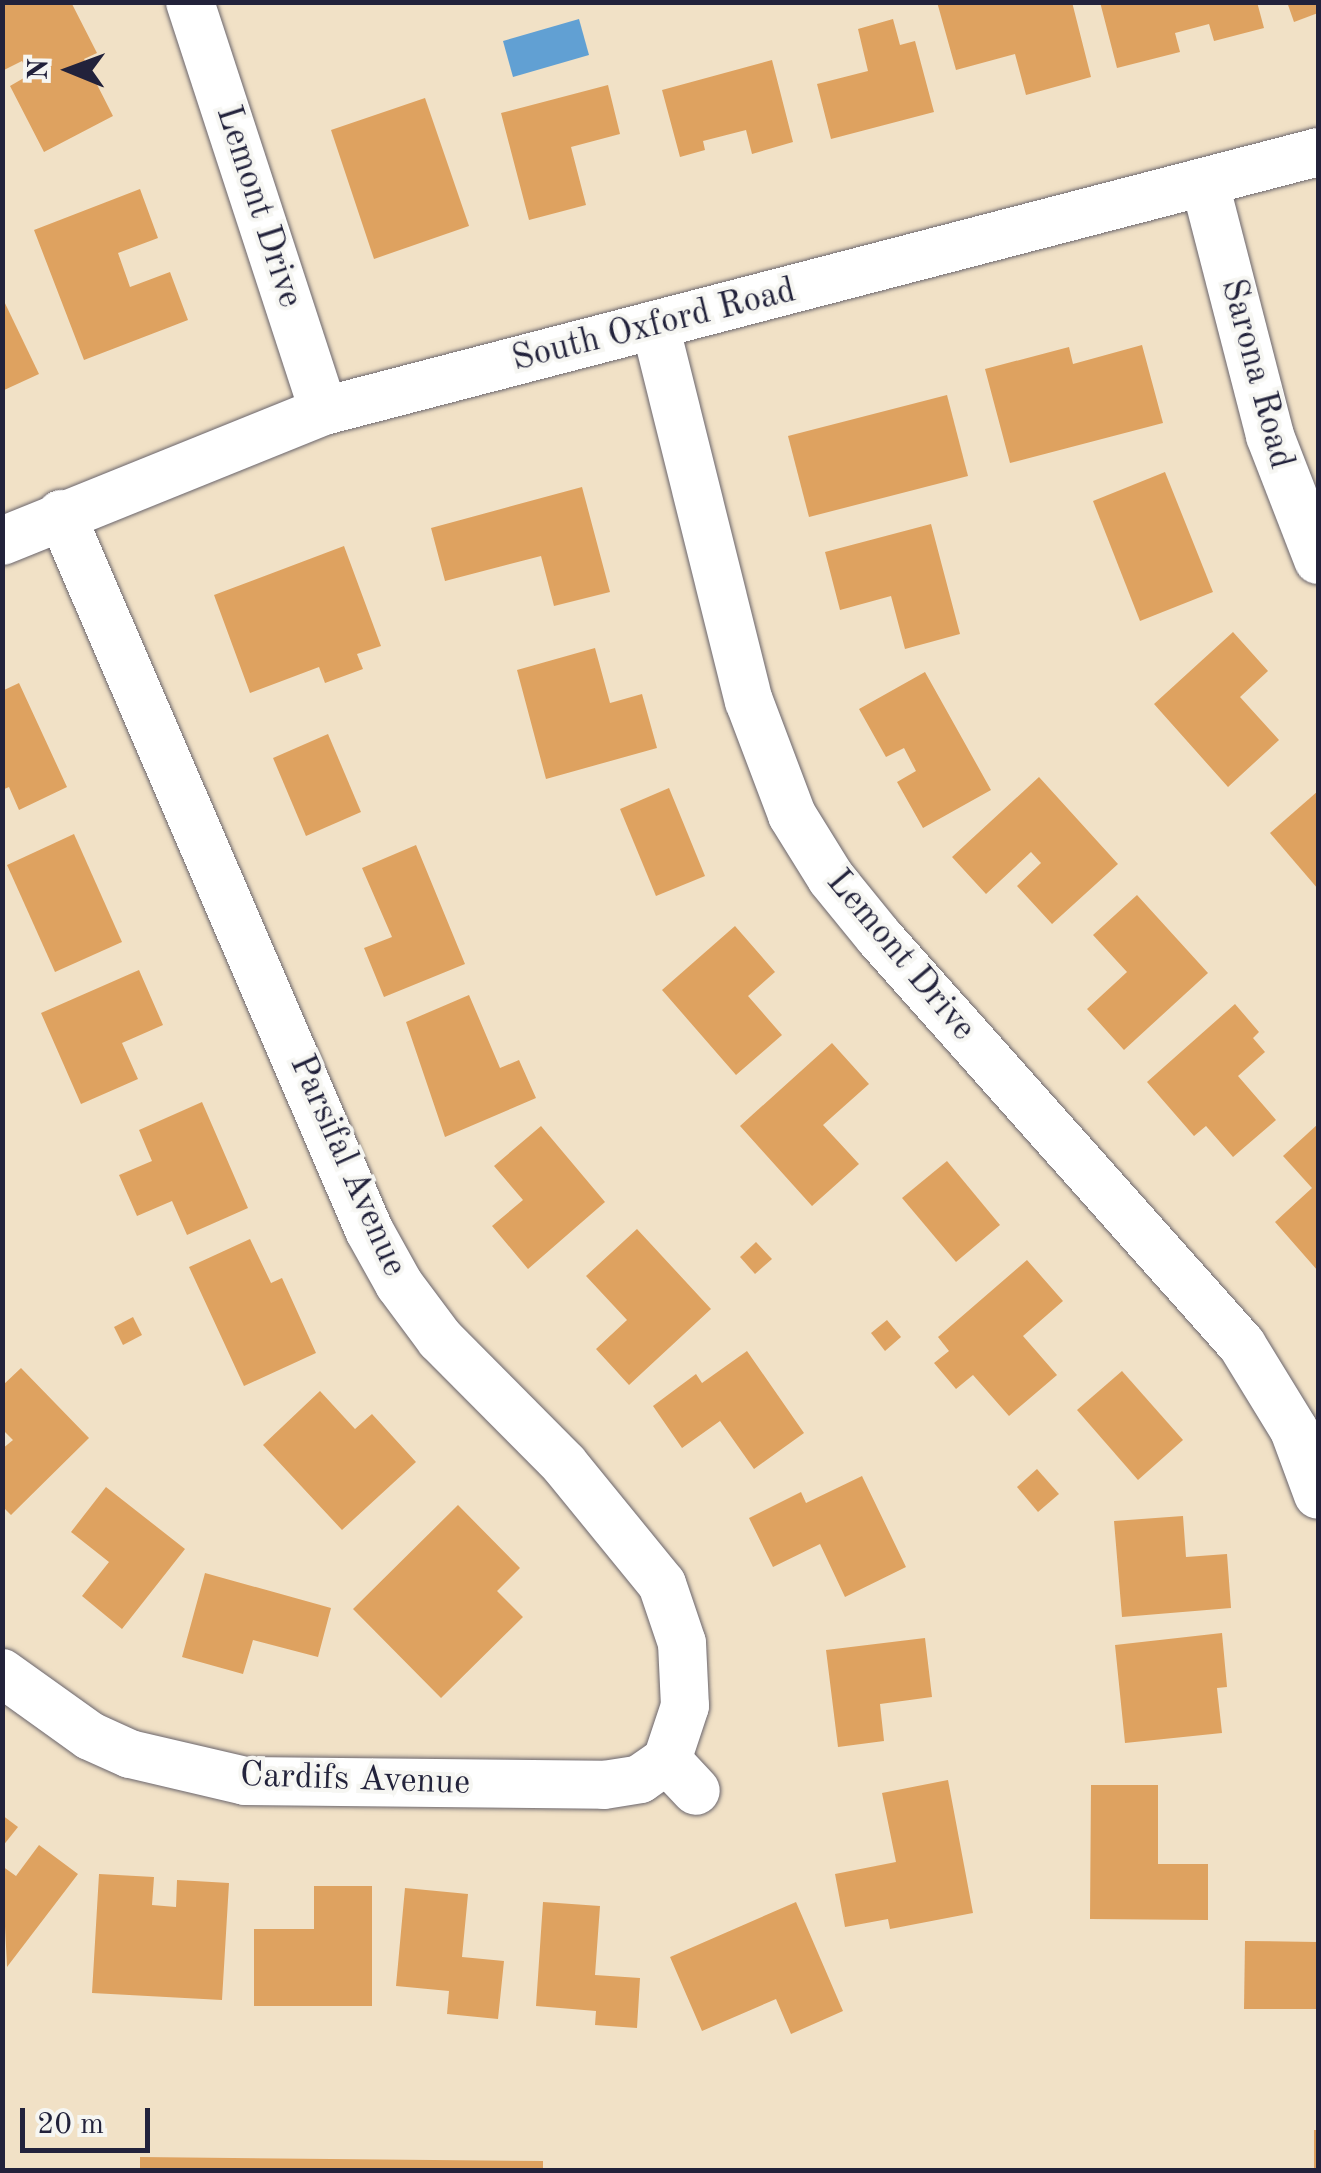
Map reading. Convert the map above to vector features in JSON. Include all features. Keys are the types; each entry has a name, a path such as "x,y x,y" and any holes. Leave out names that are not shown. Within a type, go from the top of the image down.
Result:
{"street":[{"name":"Lemont Drive","path":"190,2 324,411"},
{"name":"South Oxford Road","path":"2,540 324,411 1318,152"},
{"name":"Sarona Road","path":"1206,184 1270,436 1318,560"},
{"name":"Lemont Drive","path":"655,325 749,700 792,815 830,878 879,937 1242,1345 1294,1430 1318,1495"},
{"name":"Parsifal Avenue","path":"61,514 369,1230 399,1284 440,1339 564,1464 662,1584 682,1643 682,1776"},
{"name":"Cardifs Avenue","path":"2,1673 90,1736 130,1754 246,1782 604,1786 682,1776"}],"water":[{"path":"579,19 589,55 513,77 503,41"}],"building":[{"path":"2,2 71,2 97,53 84,59 113,116 44,152 10,86 29,75 22,61 2,71"},
{"path":"937,2 1072,2 1091,77 1026,95 1015,54 956,70"},
{"path":"1100,2 1257,2 1264,28 1214,41 1209,24 1175,33 1180,52 1117,68"},
{"path":"1287,2 1318,2 1318,13 1294,22"},
{"path":"893,19 900,45 915,41 934,112 831,139 817,84 868,71 858,29"},
{"path":"772,60 793,142 752,154 746,130 703,141 705,150 680,157 662,90"},
{"path":"608,85 620,134 571,147 586,205 529,220 501,113"},
{"path":"425,98 469,226 374,259 331,130"},
{"path":"140,189 158,238 118,253 130,287 170,272 188,320 84,360 34,230"},
{"path":"2,297 39,374 2,391"},
{"path":"1142,345 1163,423 1010,463 985,369 1069,347 1073,364"},
{"path":"947,395 968,476 809,517 788,436"},
{"path":"1165,472 1213,592 1140,621 1093,501"},
{"path":"582,487 610,592 554,606 541,556 445,581 431,528"},
{"path":"931,524 960,634 905,649 891,596 840,610 825,552"},
{"path":"344,546 381,646 357,654 363,669 325,683 319,667 250,693 214,595"},
{"path":"1233,632 1268,671 1240,697 1279,740 1228,787 1154,704"},
{"path":"595,648 610,703 642,694 657,748 546,779 517,670"},
{"path":"925,672 991,790 923,828 897,782 916,771 904,748 886,757 859,709"},
{"path":"19,683 67,787 19,810 9,787 2,790 2,691"},
{"path":"328,734 361,812 306,836 273,758"},
{"path":"1039,777 1118,864 1052,924 1017,886 1041,863 1031,852 986,894 952,857"},
{"path":"669,788 705,876 656,896 620,809"},
{"path":"1318,791 1318,889 1270,833"},
{"path":"74,834 122,942 55,972 7,865"},
{"path":"416,845 465,964 384,997 364,948 392,937 362,868"},
{"path":"1137,895 1208,973 1124,1050 1087,1009 1127,972 1093,935"},
{"path":"735,926 775,972 748,996 782,1035 736,1075 662,990"},
{"path":"139,970 163,1025 122,1043 138,1079 81,1104 41,1013"},
{"path":"469,995 500,1068 519,1060 536,1098 445,1137 406,1022"},
{"path":"1235,1004 1259,1032 1253,1038 1265,1052 1238,1076 1276,1120 1233,1157 1206,1126 1194,1136 1147,1082"},
{"path":"832,1043 869,1084 823,1125 859,1164 812,1206 740,1126"},
{"path":"202,1102 248,1208 187,1235 172,1201 137,1216 119,1175 152,1161 139,1130"},
{"path":"1318,1124 1318,1271 1275,1222 1312,1188 1283,1156"},
{"path":"541,1126 605,1202 528,1269 492,1226 523,1200 494,1166"},
{"path":"947,1161 1000,1225 956,1262 902,1198"},
{"path":"637,1229 711,1309 629,1385 596,1349 627,1320 586,1276"},
{"path":"250,1239 271,1283 282,1278 316,1353 244,1386 189,1267"},
{"path":"756,1242 772,1259 755,1274 740,1257"},
{"path":"1027,1260 1063,1301 1023,1336 1057,1375 1009,1416 973,1375 956,1389 934,1363 949,1351 938,1337"},
{"path":"133,1317 142,1335 123,1345 114,1327"},
{"path":"887,1320 901,1337 885,1351 871,1333"},
{"path":"747,1351 804,1433 754,1469 720,1421 682,1448 653,1406 696,1374 702,1383"},
{"path":"21,1368 89,1438 11,1515 2,1506 2,1449 13,1440 2,1429 2,1386"},
{"path":"1122,1371 1183,1440 1138,1480 1077,1410"},
{"path":"320,1391 355,1429 372,1414 416,1462 342,1530 263,1445"},
{"path":"1037,1469 1059,1494 1038,1512 1017,1487"},
{"path":"862,1476 906,1567 845,1597 820,1544 773,1567 749,1518 801,1492 806,1503"},
{"path":"106,1487 185,1549 122,1629 82,1596 109,1562 71,1532"},
{"path":"458,1505 520,1568 497,1591 523,1617 441,1698 353,1609"},
{"path":"1183,1516 1186,1557 1227,1554 1231,1608 1122,1617 1114,1521"},
{"path":"205,1573 331,1608 318,1657 253,1640 243,1674 182,1657"},
{"path":"1222,1633 1227,1687 1217,1688 1222,1733 1125,1743 1115,1645"},
{"path":"925,1638 932,1697 880,1704 884,1741 838,1747 826,1650"},
{"path":"948,1780 973,1913 890,1929 888,1919 845,1927 835,1874 896,1862 882,1793"},
{"path":"1091,1785 1158,1785 1158,1864 1208,1864 1208,1920 1090,1919"},
{"path":"2,1815 18,1827 2,1847"},
{"path":"39,1845 78,1874 7,1967 2,1866 16,1876"},
{"path":"99,1874 154,1877 152,1905 176,1907 177,1880 229,1883 222,2000 92,1993"},
{"path":"314,1886 372,1886 372,2006 254,2006 254,1929 314,1929"},
{"path":"405,1888 468,1894 462,1957 504,1961 498,2019 447,2014 449,1991 396,1986"},
{"path":"543,1902 600,1906 595,1975 640,1978 637,2028 595,2025 596,2011 536,2006"},
{"path":"796,1902 843,2011 791,2034 776,1999 702,2031 670,1957"},
{"path":"1245,1941 1318,1942 1316,2009 1244,2009"},
{"path":"1314,2130 1318,2130 1318,2170 1314,2170"},
{"path":"140,2157 543,2161 543,2170 140,2170"}]}
